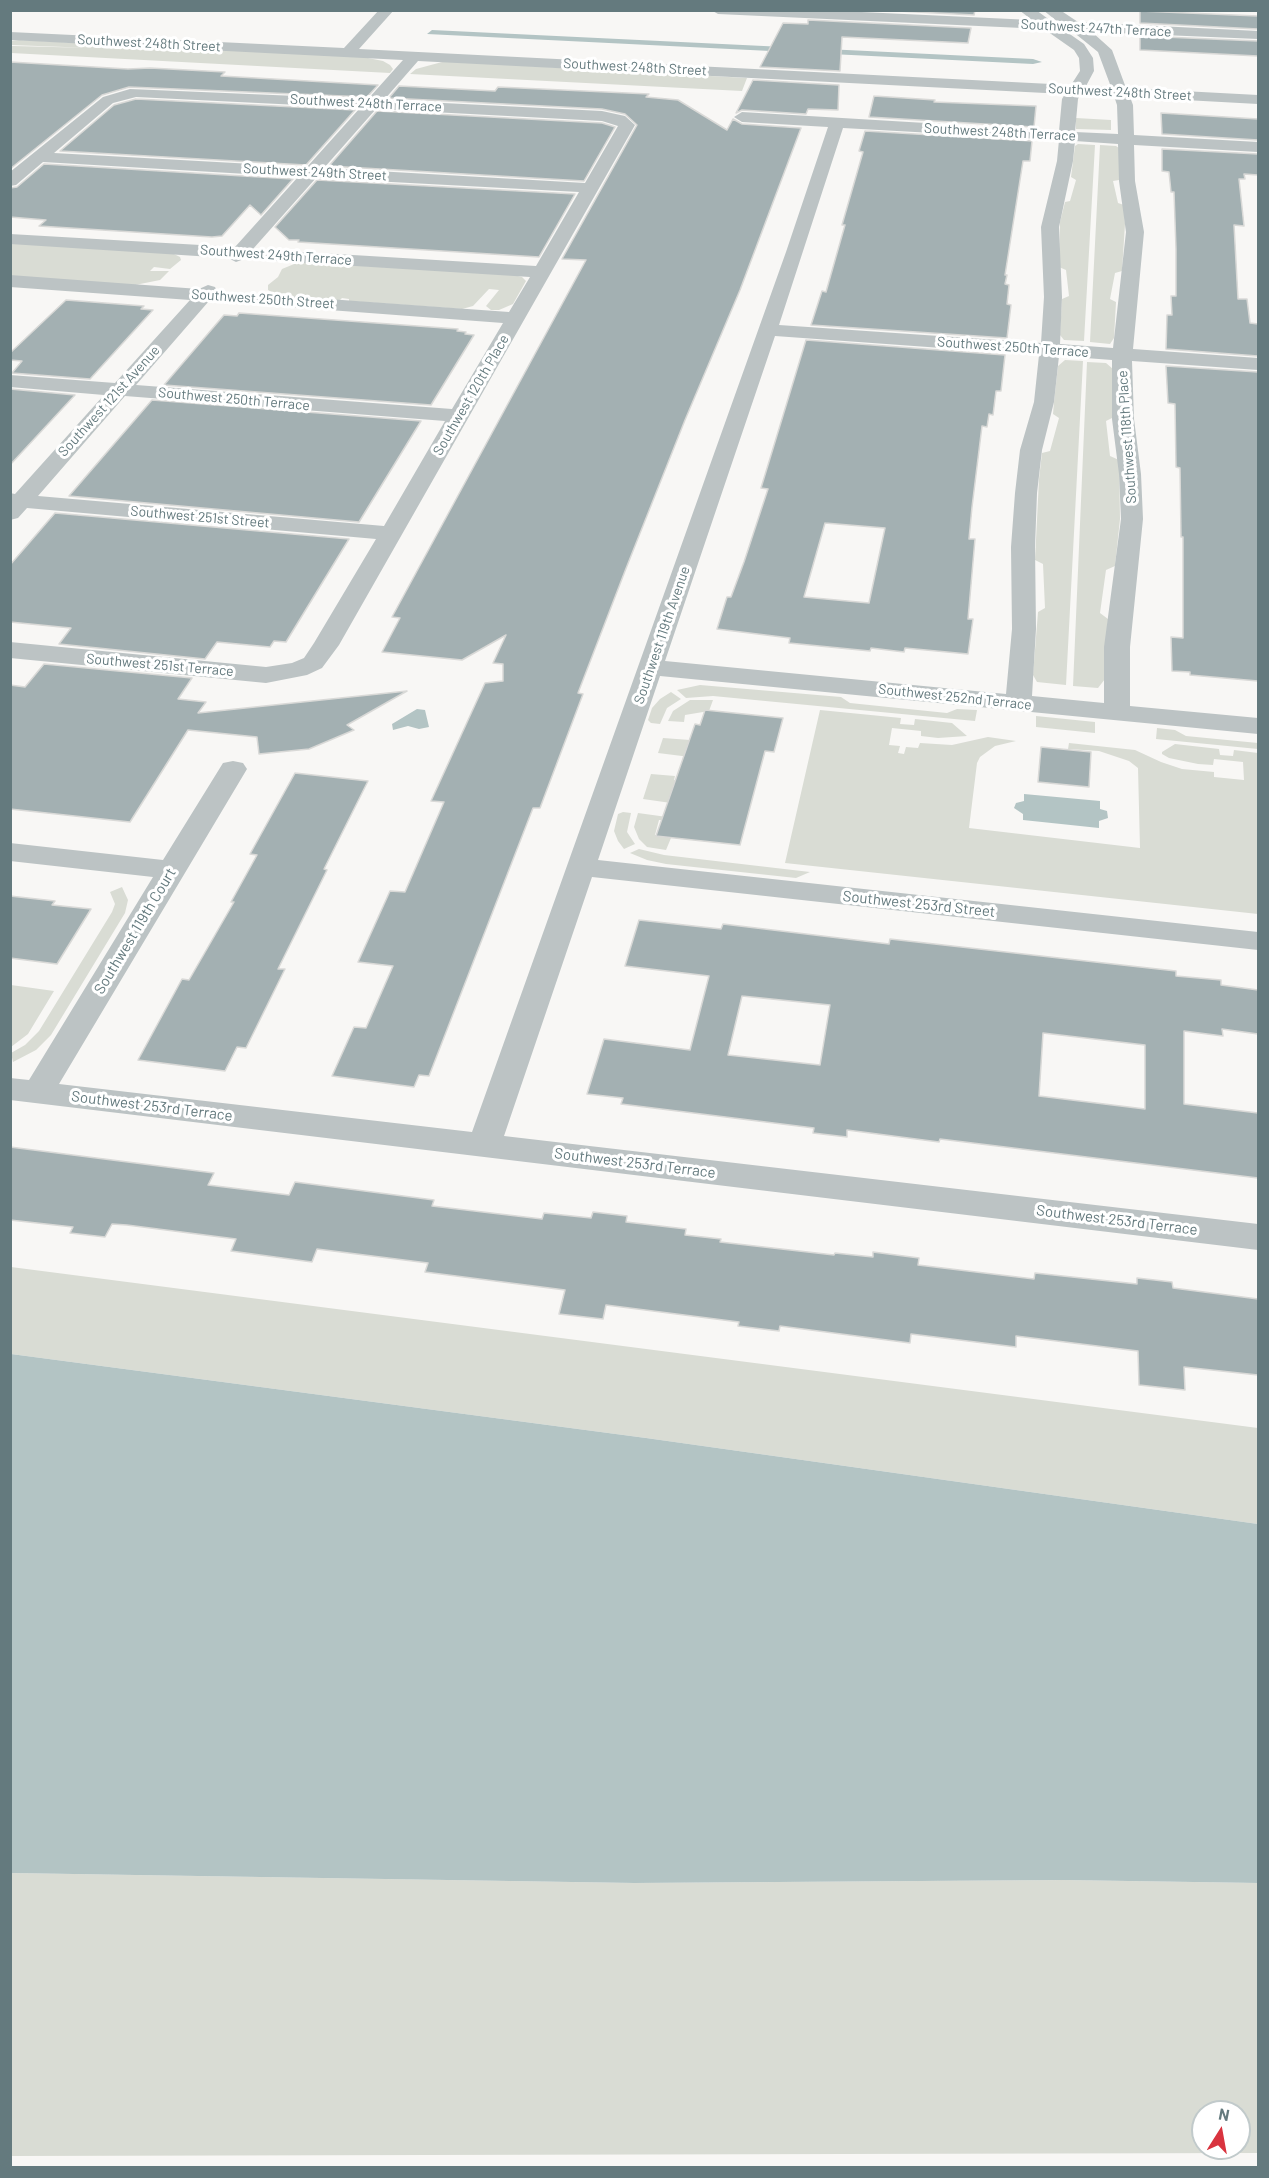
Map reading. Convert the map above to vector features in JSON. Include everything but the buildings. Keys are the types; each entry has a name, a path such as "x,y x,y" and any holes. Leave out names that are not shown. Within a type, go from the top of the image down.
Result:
{"street":[{"path":"348,53 387,10"},
{"name":"Southwest 247th Terrace","path":"718,10 1258,35"},
{"path":"1018,703 1024,629 1023,547 1027,485 1031,450 1044,402 1050,350 1053,297 1049,241 1051,219 1062,178 1070,99 1087,71 1086,58 1076,45 1026,10"},
{"name":"Southwest 118th Place","path":"1050,10 1106,50 1125,105 1134,244 1122,355 1123,419 1131,484 1132,519 1117,647 1117,713"},
{"name":"Southwest 248th Street","path":"10,36 1258,99"},
{"path":"238,255 415,56"},
{"name":"Southwest 248th Terrace","path":"39,157 108,100 121,94 139,91 602,116 619,118 625,122"},
{"name":"Southwest 248th Terrace","path":"742,117 1258,147"},
{"name":"Southwest 120th Place","path":"309,666 319,656 591,188 625,129 627,125 625,122"},
{"name":"Southwest 119th Avenue","path":"484,1145 768,330 837,123"},
{"path":"10,181 39,157"},
{"name":"Southwest 249th Street","path":"39,157 591,188"},
{"name":"Southwest 249th Terrace","path":"10,238 238,255 542,272"},
{"path":"238,255 260,261 268,267 265,278 238,289 206,293 186,286 180,272 202,260 238,255"},
{"name":"Southwest 250th Street","path":"10,281 206,293 515,318"},
{"name":"Southwest 121st Avenue","path":"14,504 206,293"},
{"name":"Southwest 250th Terrace","path":"768,330 1258,364"},
{"name":"Southwest 250th Terrace","path":"10,381 458,416"},
{"name":"Southwest 251st Street","path":"14,504 390,533"},
{"name":"Southwest 251st Terrace","path":"10,650 266,675 293,672 309,666"},
{"name":"Southwest 252nd Terrace","path":"651,667 1258,726"},
{"name":"Southwest 119th Court","path":"24,1091 172,870 233,769"},
{"path":"10,852 172,870"},
{"name":"Southwest 253rd Street","path":"580,867 1258,941"},
{"name":"Southwest 253rd Terrace","path":"24,1091 1258,1237"}],"shaded area":[{"path":"432,30 1033,59 1042,62 1033,64 427,34"},
{"path":"10,41 363,57 383,61 393,69 390,73 11,53 11,46 92,48 11,45"},
{"path":"442,62 747,78 742,91 410,74 416,69"},
{"path":"1076,118 1111,120 1111,130 1076,129"},
{"path":"1078,144 1095,145 1084,341 1064,340 1060,335 1062,299 1069,296 1066,270 1059,267 1060,222 1065,202 1070,201 1076,180 1071,177 1075,146"},
{"path":"1100,145 1119,148 1119,180 1113,181 1118,203 1124,205 1125,224 1122,271 1115,273 1110,299 1116,302 1114,338 1110,344 1090,342"},
{"path":"10,242 172,253 181,260 170,269 154,267 150,271 169,271 160,280 135,285 11,277"},
{"path":"299,262 514,275 526,281 513,304 499,310 491,310 486,306 499,290 489,289 473,306 462,309 349,301 349,299 342,298 339,301 277,295 268,290 268,285 278,277 282,269"},
{"path":"1065,360 1083,361 1066,685 1037,682 1033,675 1038,612 1045,608 1043,564 1035,560 1039,479 1042,453 1050,451 1059,418 1053,414 1054,402 1058,366"},
{"path":"1087,362 1106,363 1113,369 1112,418 1106,421 1110,456 1119,460 1120,519 1115,566 1106,570 1100,613 1108,619 1105,679 1098,688 1073,686"},
{"path":"700,685 841,697 850,703 947,713 957,709 977,710 975,721 713,696 686,698 677,690"},
{"path":"671,692 681,699 667,708 660,724 651,723 648,720 652,708"},
{"path":"690,700 713,700 709,711 685,715 684,722 668,721 673,711"},
{"path":"417,709 425,710 429,727 419,729 408,726 393,730 392,724"},
{"path":"820,710 901,718 900,724 914,725 915,719 952,723 967,736 938,738 921,736 921,731 892,728 889,745 900,746 898,753 904,754 906,747 918,748 920,743 952,745 988,737 1016,741 995,746 980,757 977,763 969,828 1140,848 1138,768 1129,761 1099,751 1068,749 1069,743 1135,750 1182,769 1214,772 1214,777 1244,780 1243,762 1214,759 1213,765 1198,764 1169,758 1162,752 1175,744 1219,749 1220,755 1233,756 1234,750 1258,753 1258,914 785,863"},
{"path":"1036,716 1095,722 1095,733 1036,727"},
{"path":"1157,728 1175,730 1186,736 1258,743 1258,749 1156,739"},
{"path":"663,738 690,740 690,757 658,753"},
{"path":"651,774 675,776 674,780 683,781 671,803 643,799"},
{"path":"1024,794 1100,801 1100,809 1107,811 1108,818 1099,821 1099,828 1023,820 1023,814 1014,808 1016,803 1024,801"},
{"path":"631,813 627,832 635,844 624,849 614,831 618,814"},
{"path":"638,813 667,817 666,820 659,820 655,835 671,838 666,850 647,847 639,839 634,827"},
{"path":"639,849 664,855 810,872 796,878 666,864 630,853"},
{"path":"122,887 128,900 125,913 51,1035 36,1050 13,1062 11,1053 25,1045 39,1031 112,912 115,904 110,892"},
{"path":"11,985 54,991 28,1034 11,1047"},
{"path":"11,1267 1258,1428 1258,1524 646,1438 11,1354"},
{"path":"11,1354 646,1438 1258,1524 1258,1883 1064,1880 634,1883 11,1873"},
{"path":"11,1873 634,1883 1064,1880 1258,1883 1258,2153 1251,2153 1251,2100 1191,2100 1191,2153 11,2156"}]}
